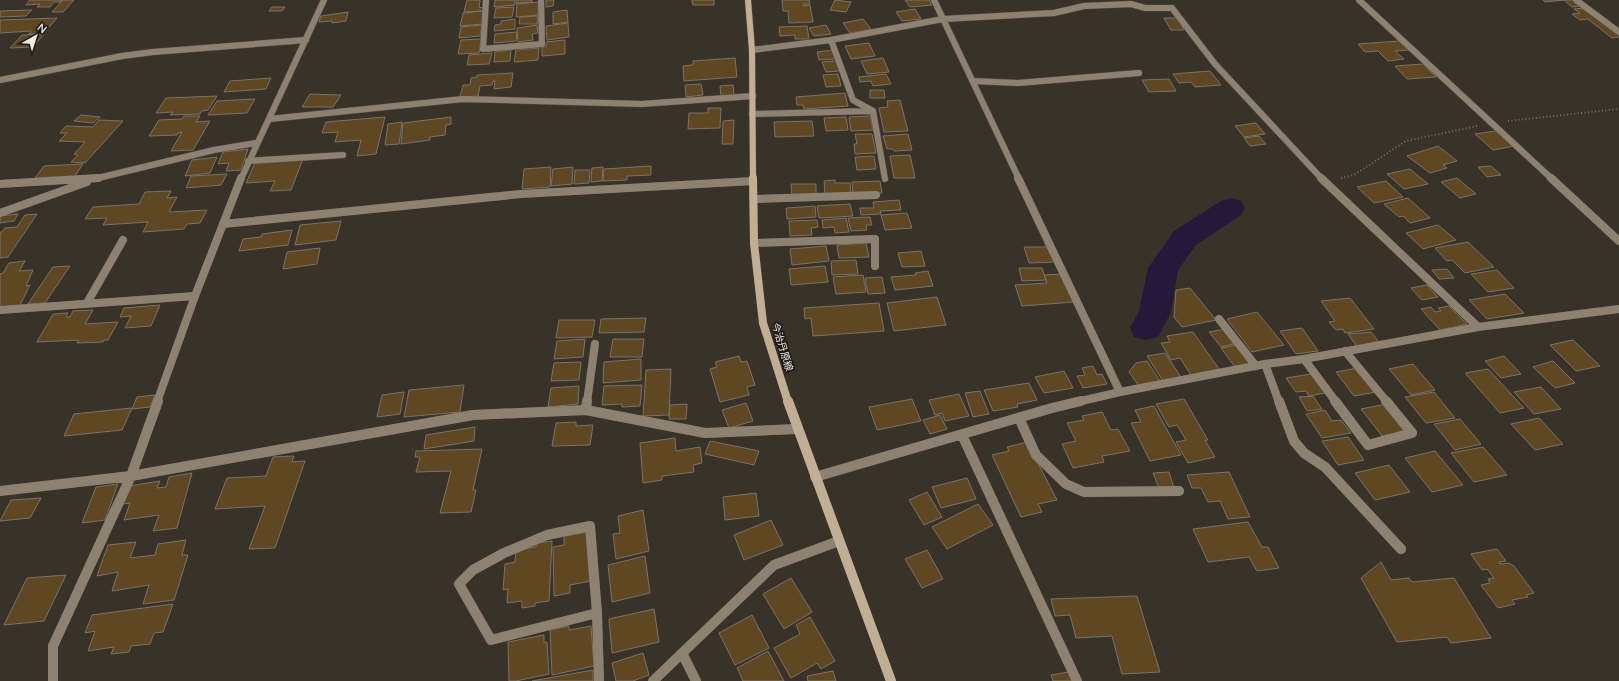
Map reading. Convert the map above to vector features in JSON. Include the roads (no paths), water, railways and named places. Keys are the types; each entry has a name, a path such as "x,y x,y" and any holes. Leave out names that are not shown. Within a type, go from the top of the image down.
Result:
{"main road":[{"name":"今治丹原線","path":"748,0 752,50 754,243 760,302 766,336 797,428 891,681"}],"street":[{"path":"53,681 53,646 131,476 195,296 248,161 256,143 270,119 324,0"},
{"path":"486,0 483,49 542,44 541,0"},
{"path":"934,0 1120,392"},
{"path":"1359,0 1619,241"},
{"path":"1576,0 1619,32"},
{"path":"752,50 831,40 943,19 1054,12 1092,6 1131,4 1145,8 1172,8 1215,64 1324,181 1478,327"},
{"path":"0,80 122,56 153,52 306,40"},
{"path":"831,40 853,100 873,111"},
{"path":"972,82 1050,82 1139,73"},
{"path":"270,119 463,98 642,104 752,96"},
{"path":"752,114 873,111"},
{"path":"873,111 884,179"},
{"path":"0,213 20,204 68,190 93,179 214,150 256,143"},
{"path":"248,161 343,155"},
{"path":"0,184 93,179"},
{"path":"223,224 521,194 753,181"},
{"path":"754,199 876,195"},
{"path":"754,243 875,239 875,266"},
{"path":"87,302 123,240"},
{"path":"0,310 87,302 195,296"},
{"path":"815,477 1052,408 1120,392 1260,365 1304,359 1478,327 1619,309"},
{"path":"1219,319 1260,365 1294,441 1304,453 1325,467 1401,549"},
{"path":"586,410 595,344"},
{"path":"1304,359 1368,445 1412,433 1345,351"},
{"path":"0,490 131,476 473,415 586,410 705,433 797,428"},
{"path":"1019,418 1036,455 1066,484 1084,492 1179,490"},
{"path":"962,435 1077,681"},
{"path":"597,614 492,640 459,584 473,570 504,553 547,534 590,526 597,614 599,681"},
{"path":"653,681 774,565 839,541"},
{"path":"682,653 696,681"}],"waterway":[{"path":"1146,328 1155,312 1163,268 1185,238 1231,208"}]}
